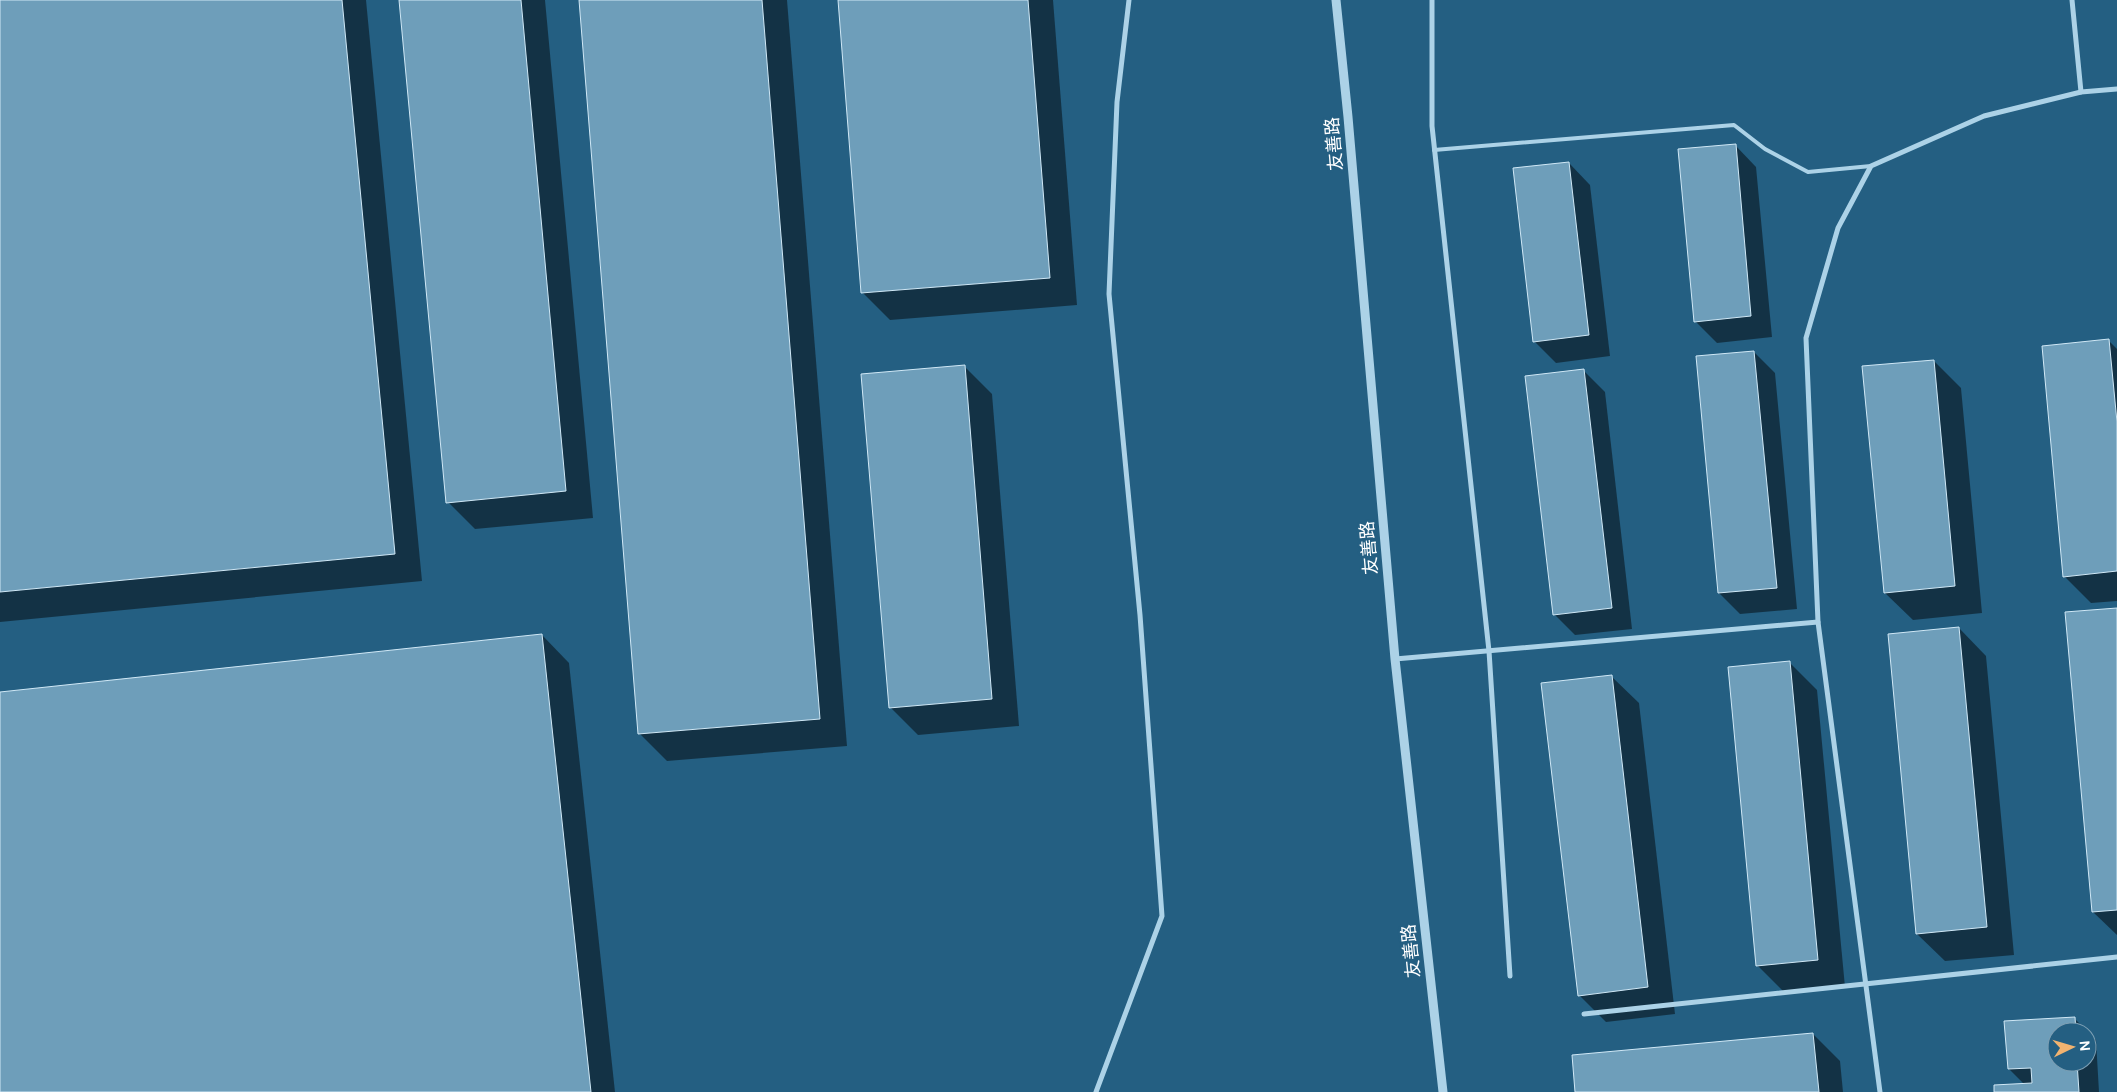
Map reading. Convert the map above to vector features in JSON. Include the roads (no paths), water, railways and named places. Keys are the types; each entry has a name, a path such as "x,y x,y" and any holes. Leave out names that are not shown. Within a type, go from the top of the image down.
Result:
{"street":[{"path":"1096,1092 1162,916 1140,615 1109,294 1117,102 1129,0"},
{"name":"友善路","path":"1336,0 1348,117 1395,659 1443,1092"},
{"path":"1432,0 1432,126 1489,651 1510,976"},
{"path":"2072,0 2082,92"},
{"path":"1880,1092 1864,985 1818,622 1806,338 1838,228 1872,166 1984,116 2082,92 2117,89"},
{"path":"1395,659 1818,622"},
{"path":"1584,1014 2117,958"}],"lane":[{"path":"1434,150 1734,125 1765,149 1808,172 1872,166"}]}
